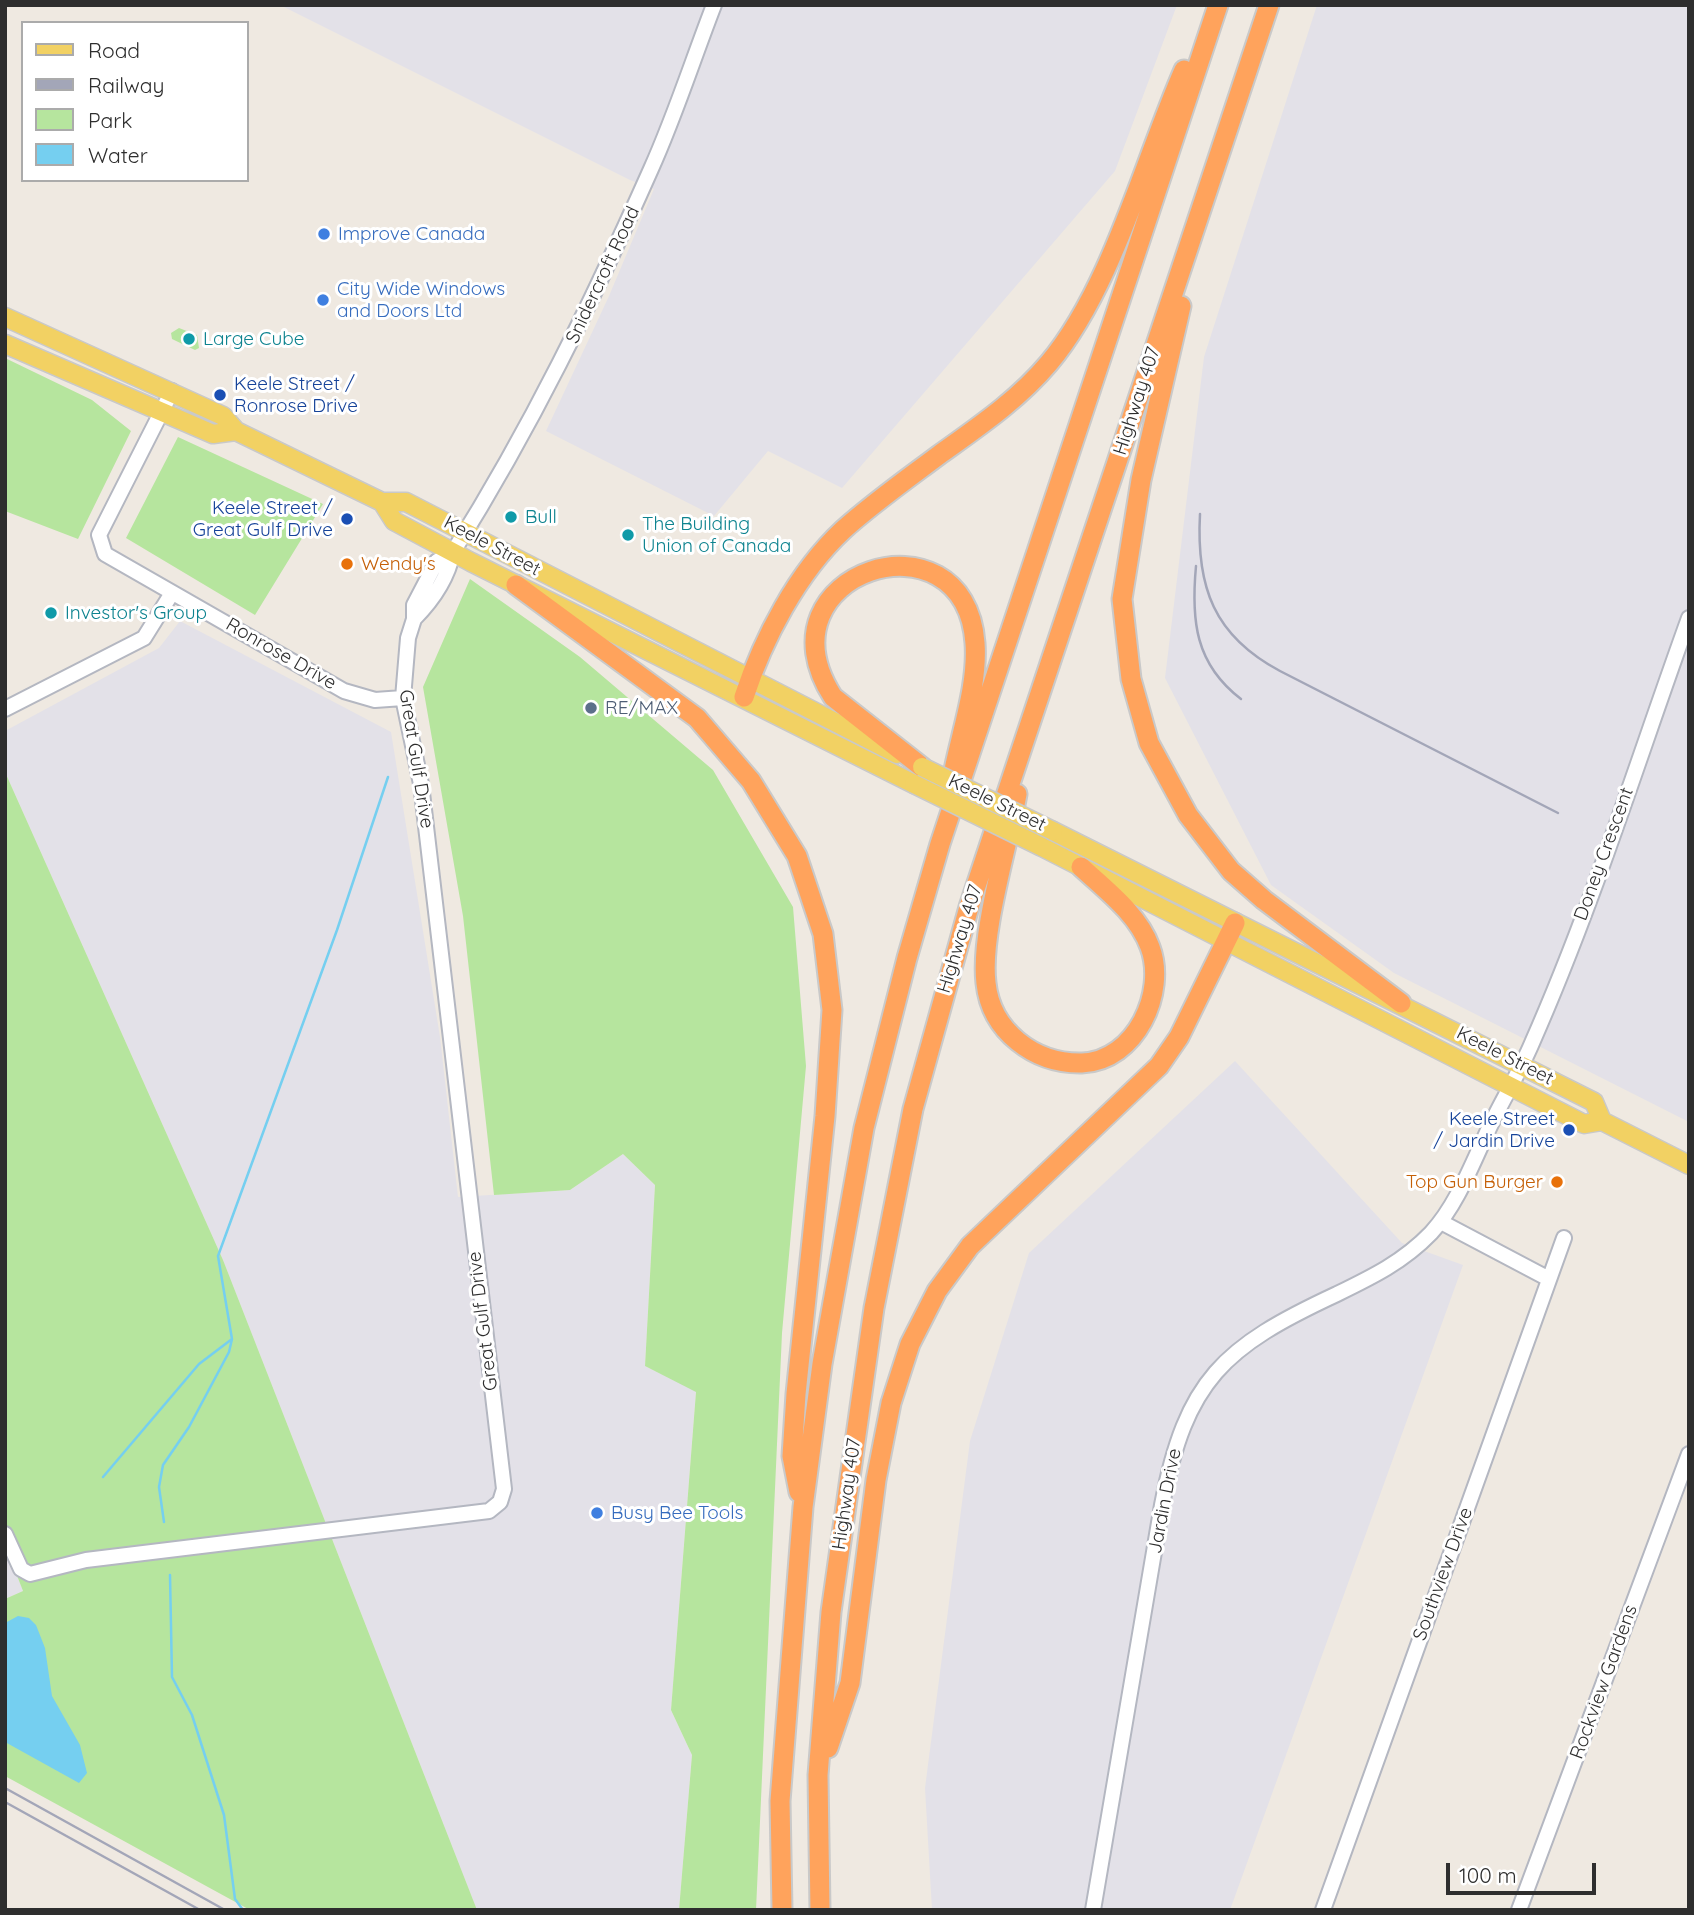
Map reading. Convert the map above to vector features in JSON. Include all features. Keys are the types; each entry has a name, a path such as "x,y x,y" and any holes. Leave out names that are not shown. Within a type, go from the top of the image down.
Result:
{"highway":[{"path":"747,689 775,627 821,554 869,509 1025,388 1070,333 1111,256 1164,117 1212,5"},
{"name":"Highway 407","path":"782,1910 780,1801 803,1507 822,1364 859,1151 907,958 940,844 1218,5"},
{"name":"Highway 407","path":"820,1910 818,1775 831,1612 874,1308 902,1158 945,985 1269,5"},
{"path":"1208,189 1141,480 1122,599 1131,679 1149,743 1188,815 1231,871 1264,900 1401,1003"},
{"path":"918,775 832,697 823,682 815,654 819,616 836,590 862,574 896,565 930,572 957,591 970,617 975,643 974,666 940,844"},
{"path":"516,585 697,718 751,781 797,856 823,934 831,1022 792,1456 803,1507"},
{"path":"1029,726 986,951 985,982 990,1003 1001,1024 1020,1045 1049,1059 1084,1063 1110,1055 1136,1032 1152,1004 1157,974 1150,946 1137,923 1081,867"},
{"path":"818,1775 850,1683 876,1480 891,1403 910,1344 937,1291 970,1246 1159,1066 1179,1037 1231,932"}],"main road":[{"name":"Keele Street","path":"5,317 223,416 236,431 382,502 406,502 747,689 918,775 1081,867 1401,1003 1594,1102 1602,1121"},
{"name":"Keele Street","path":"5,344 213,434 236,431"},
{"name":"Keele Street","path":"382,502 394,521 516,585 747,689"},
{"name":"Keele Street","path":"918,775 1053,831 1510,1086 1584,1124 1602,1121 1689,1165"}],"street":[{"name":"Snidercroft Road","path":"453,552 548,391 596,295 651,170 714,5"},
{"name":"Ronrose Drive","path":"172,391 99,535 105,554 344,691 375,700 403,698"},
{"name":"Great Gulf Drive","path":"5,1534 21,1569 30,1574 86,1560 489,1511 500,1503 504,1489 421,784 403,698 408,638 414,619 425,608 450,568 453,552"},
{"path":"5,709 144,638 172,593"},
{"name":"Doney Crescent","path":"1510,1086 1522,1065 1559,978 1689,618"},
{"name":"Jardin Drive","path":"1093,1910 1162,1505 1170,1463 1183,1422 1205,1384 1247,1342 1300,1311 1392,1266 1441,1222 1510,1086"},
{"path":"1441,1222 1549,1279"},
{"name":"Southview Drive","path":"1323,1910 1564,1238"},
{"name":"Rockview Gardens","path":"1519,1910 1689,1454"}],"shaded area":[{"path":"280,5 1177,5 1115,171 842,488 768,451 714,516 546,431 609,296 654,189 630,180"},
{"path":"1317,5 1689,5 1689,1122 1394,973 1271,885 1165,678 1204,357"},
{"path":"180,621 391,732 440,1037 458,1197 570,1190 623,1154 655,1185 645,1366 696,1391 671,1710 692,1755 679,1910 477,1910 223,1260 5,772 5,731 159,648"},
{"path":"1235,1061 1402,1243 1463,1265 1230,1910 932,1910 925,1788 970,1441 1029,1253"},
{"path":"5,1545 23,1591 5,1599"}],"green space":[{"path":"179,328 197,335 199,348 195,350 172,339 171,333"},
{"path":"5,358 92,400 131,431 78,539 5,511"},
{"path":"178,437 323,504 255,615 126,538"},
{"path":"470,579 580,657 713,770 793,907 806,1066 782,1333 756,1910 679,1910 692,1755 671,1710 696,1392 645,1366 655,1185 623,1154 570,1190 494,1195 463,916 423,687"},
{"path":"5,772 223,1260 477,1910 250,1910 5,1776 5,1599 23,1591 5,1545"}],"water":[{"path":"18,1616 29,1618 36,1625 45,1648 52,1696 80,1745 87,1773 79,1783 5,1742 5,1623"}],"waterway":[{"path":"164,1522 159,1487 163,1465 189,1427 229,1352 232,1339 218,1256 337,930 388,777"},
{"path":"103,1477 199,1364 232,1339"},
{"path":"170,1575 172,1677 192,1715 224,1815 235,1899 243,1910"}],"railway":[{"path":"1200,514 1200,540 1206,587 1214,607 1239,642 1280,671 1558,813"},
{"path":"1196,566 1194,605 1199,640 1214,671 1241,699"},
{"path":"5,1788 225,1910"},
{"path":"5,1802 200,1910"}],"place":[{"name":"Improve Canada","path":"324,234"},
{"name":"City Wide Windows and Doors Ltd","path":"323,300"},
{"name":"Large Cube","path":"189,339"},
{"name":"Keele Street / Ronrose Drive","path":"220,395"},
{"name":"Bull","path":"511,517"},
{"name":"Keele Street / Great Gulf Drive","path":"347,519"},
{"name":"The Building Union of Canada","path":"628,535"},
{"name":"Wendy's","path":"347,564"},
{"name":"Investor's Group","path":"51,613"},
{"name":"RE/MAX","path":"591,708"},
{"name":"Keele Street / Jardin Drive","path":"1569,1130"},
{"name":"Top Gun Burger","path":"1557,1182"},
{"name":"Busy Bee Tools","path":"597,1513"}]}
